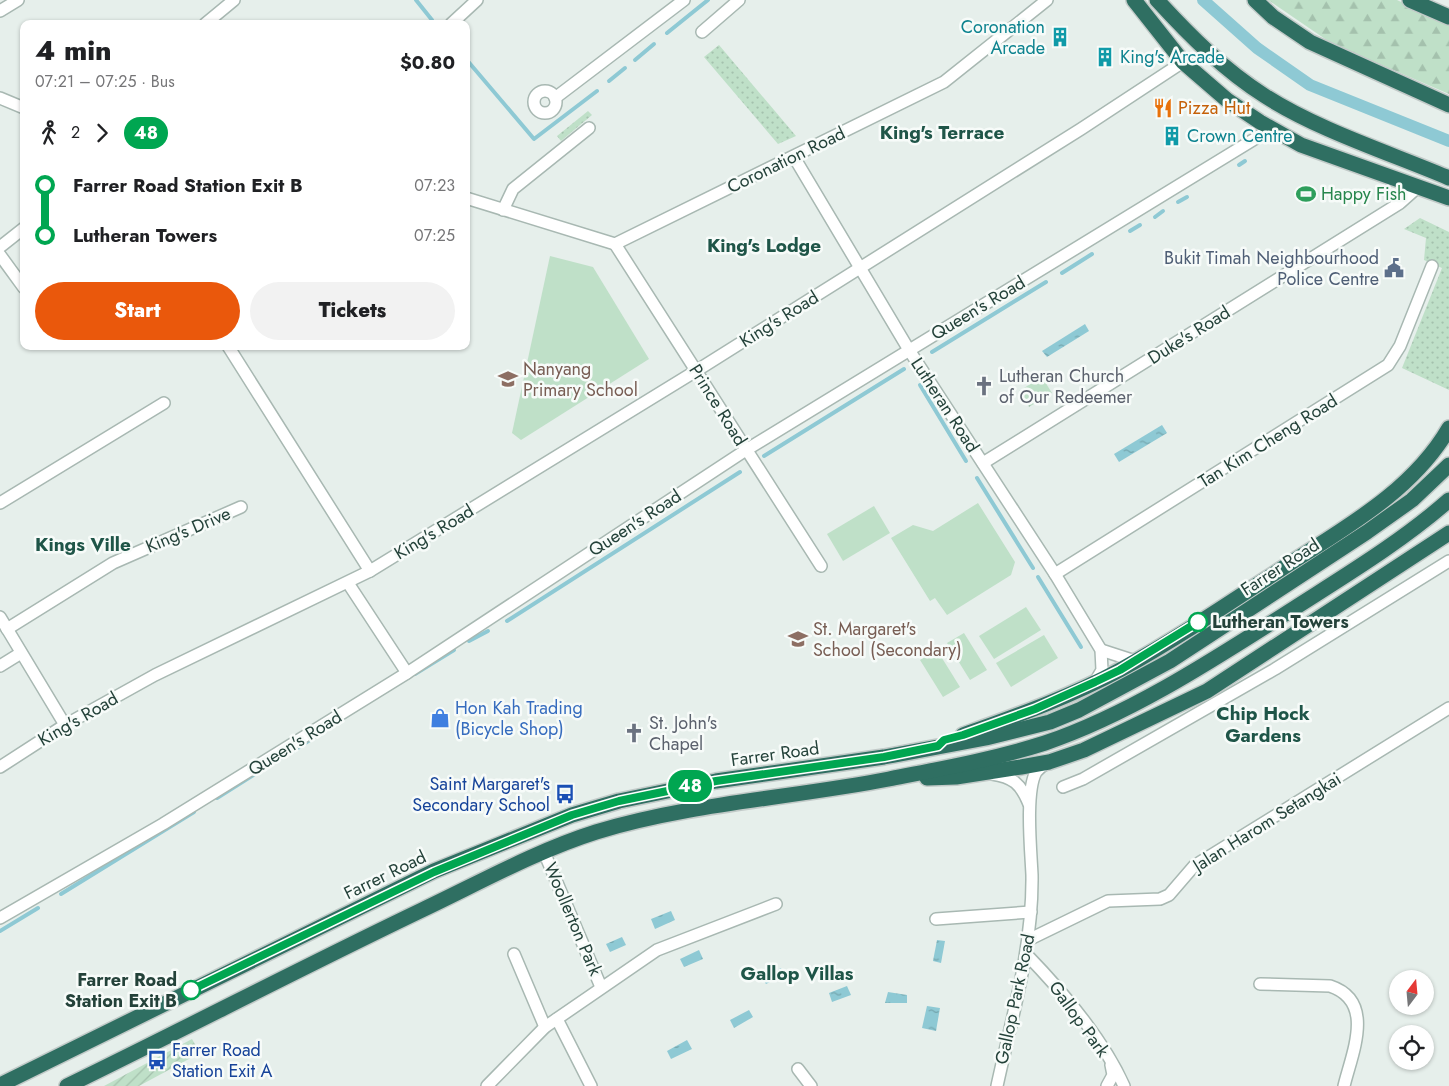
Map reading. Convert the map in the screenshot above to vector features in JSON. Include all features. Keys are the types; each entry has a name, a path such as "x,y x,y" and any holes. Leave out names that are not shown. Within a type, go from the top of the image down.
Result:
{"highway":[{"path":"1134,0 1183,62 1227,100 1271,129 1302,145 1449,198"},
{"path":"1157,0 1224,68 1265,96 1323,126 1449,178"},
{"path":"1254,0 1273,17 1310,42 1449,106"},
{"path":"1410,0 1449,17"},
{"path":"938,746 944,740 1035,709 1095,682 1135,661 1214,612 1367,514 1410,478 1449,428"},
{"name":"Farrer Road","path":"0,1085 434,872 563,818 619,801 716,781 884,757 986,738 1050,722 1106,697 1170,661 1367,532 1412,500 1449,465"},
{"path":"67,1086 340,950 544,852 601,830 665,814 885,780 1044,743 1075,731 1156,691 1258,630 1374,557 1422,523 1449,500"},
{"path":"885,780 956,777 1049,762 1084,750 1207,691 1449,533"}],"street":[{"path":"0,11 18,0"},
{"path":"210,20 234,0"},
{"path":"454,20 477,0"},
{"path":"702,32 740,0"},
{"name":"Coronation Road","path":"615,244 944,82 1047,0"},
{"path":"555,98 677,2"},
{"name":"King's Road","path":"0,767 65,724 154,676 370,571 697,371 1081,129 1183,62"},
{"path":"0,98 20,106"},
{"path":"503,210 513,189 589,128"},
{"name":"Queen's Road","path":"0,918 163,824 407,673 746,450 1271,129"},
{"name":"Lutheran Road","path":"794,157 909,350 1055,574 1102,650"},
{"name":"Duke's Road","path":"983,463 1400,203 1418,186"},
{"path":"470,199 615,244"},
{"path":"0,247 20,231"},
{"name":"Prince Road","path":"615,244 821,566"},
{"path":"0,254 20,282"},
{"name":"Tan Kim Cheng Road","path":"1055,574 1388,365 1400,346 1432,266"},
{"path":"231,350 370,571"},
{"path":"0,503 164,403"},
{"name":"King's Drive","path":"7,629 49,605 113,563 241,507"},
{"path":"1063,787 1083,779 1275,669 1449,561"},
{"path":"348,583 407,673"},
{"path":"0,618 65,724"},
{"path":"1095,682 1102,670 1102,650 1135,661"},
{"path":"0,666 20,653"},
{"name":"Jalan Harom Setangkai","path":"1028,940 1108,900 1160,898 1170,895 1194,866 1449,708"},
{"name":"Gallop Park Road","path":"997,1086 1028,940 1031,912 1030,808 1034,778 1037,771 1049,762"},
{"name":"Gallop Park Road","path":"981,772 1011,778 1024,792 1030,808"},
{"name":"Woollerton Park","path":"544,852 601,987"},
{"name":"Woollerton Park","path":"487,1086 545,1027 601,987 670,944 776,904"},
{"name":"Gallop Park Road","path":"936,919 1031,912"},
{"path":"514,954 545,1027"},
{"name":"Gallop Park","path":"1026,954 1060,989 1111,1063 1124,1086"},
{"path":"1260,984 1330,986 1340,990 1349,999 1358,1016 1359,1029 1344,1086"},
{"path":"557,1019 591,1086"},
{"name":"Gallop Park","path":"1107,1086 1113,1075 1111,1063"},
{"path":"798,1069 811,1086"}],"green space":[{"path":"1268,0 1397,0 1449,25 1449,94 1331,43"},
{"path":"719,45 796,136 778,144 704,57"},
{"path":"588,111 592,115 561,141 557,136"},
{"path":"1420,218 1449,232 1449,390 1402,368 1442,268 1424,260 1426,238 1404,229"},
{"path":"550,256 593,267 649,359 521,440 512,433"},
{"path":"1042,377 1052,393 1029,407 1019,391"},
{"path":"978,503 1015,562 1011,575 947,615 935,598 930,601 891,538 913,525 933,531"},
{"path":"874,506 890,533 843,561 827,534"},
{"path":"1026,607 1041,630 994,659 979,636"},
{"path":"964,633 987,670 970,680 947,643"},
{"path":"1044,635 1058,658 1011,687 996,663"},
{"path":"937,650 960,687 943,697 920,660"},
{"path":"192,1039 200,1053 139,1086 104,1086"}],"water":[{"path":"1085,324 1089,331 1047,357 1042,351"},
{"path":"1162,425 1167,433 1119,462 1114,454"},
{"path":"671,911 675,920 655,929 651,919"},
{"path":"622,937 626,945 610,952 606,944"},
{"path":"937,940 945,941 941,963 933,961"},
{"path":"699,950 703,959 684,967 680,959"},
{"path":"781,968 784,975 766,984 762,978"},
{"path":"847,986 851,995 832,1002 829,993"},
{"path":"888,992 907,995 907,1003 885,1003"},
{"path":"927,1006 940,1008 936,1031 922,1028"},
{"path":"749,1010 753,1017 734,1028 730,1020"},
{"path":"687,1040 692,1049 671,1059 667,1051"}],"waterway":[{"path":"416,0 432,20"},
{"path":"667,33 708,0"},
{"path":"1203,0 1257,48 1310,85 1449,141"},
{"path":"635,60 654,44"},
{"path":"470,64 534,139 597,91"},
{"path":"609,81 625,68"},
{"path":"1239,165 1245,161"},
{"path":"1178,202 1187,197"},
{"path":"1155,217 1163,211"},
{"path":"1130,231 1140,225"},
{"path":"1062,273 1092,254"},
{"path":"932,352 1046,282"},
{"path":"764,456 904,369"},
{"path":"920,385 966,461"},
{"path":"507,621 740,472"},
{"path":"977,478 1033,568"},
{"path":"1038,577 1081,647"},
{"path":"469,641 488,631"},
{"path":"415,674 454,650"},
{"path":"293,751 322,732"},
{"path":"217,798 287,754"},
{"path":"61,894 194,812"},
{"path":"0,931 38,908"}],"bus line":[{"name":"48","path":"191,990 434,872 572,815 619,801 716,781 884,757 938,746 944,740 1035,709 1095,682 1120,670 1198,622"}],"place":[{"name":"Coronation Arcade","path":"1060,37"},
{"name":"King's Arcade","path":"1105,57"},
{"name":"Pizza Hut","path":"1163,108"},
{"name":"Crown Centre","path":"1172,136"},
{"name":"Happy Fish","path":"1306,194"},
{"name":"Bukit Timah Neighbourhood Police Centre","path":"1394,268"},
{"name":"Nanyang Primary School","path":"508,379"},
{"name":"Lutheran Church of Our Redeemer","path":"984,386"},
{"name":"Lutheran Towers","path":"1198,622"},
{"name":"St. Margaret's School (Secondary)","path":"798,639"},
{"name":"Hon Kah Trading (Bicycle Shop)","path":"440,718"},
{"name":"St. John's Chapel","path":"634,733"},
{"name":"Saint Margaret's Secondary School","path":"565,794"},
{"name":"Farrer Road Station Exit B","path":"191,990"},
{"name":"Farrer Road Station Exit A","path":"157,1060"}],"district":[{"name":"King's Terrace","path":"942,132"},
{"name":"King's Lodge","path":"764,245"},
{"name":"Kings Ville","path":"83,544"},
{"name":"Chip Hock Gardens","path":"1263,724"},
{"name":"Gallop Villas","path":"797,973"}]}
